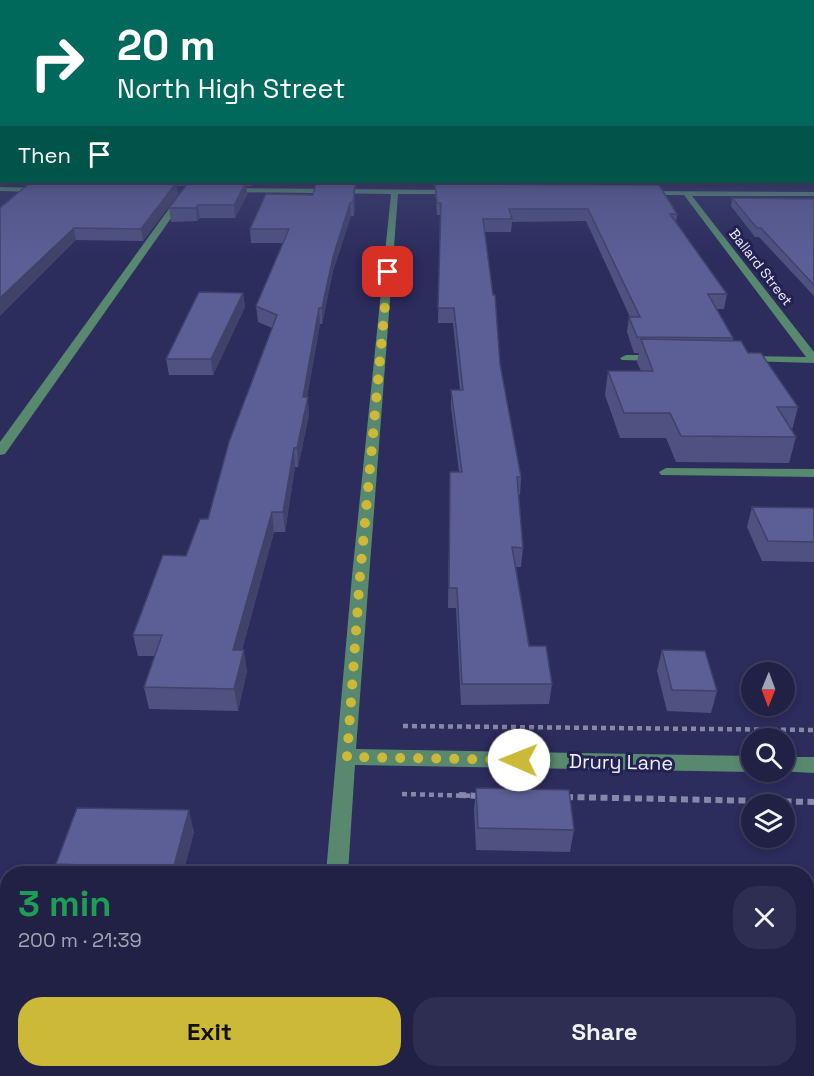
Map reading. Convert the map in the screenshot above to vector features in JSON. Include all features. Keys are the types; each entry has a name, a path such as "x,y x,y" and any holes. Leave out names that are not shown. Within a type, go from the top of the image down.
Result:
{"street":[{"path":"653,184 659,193"},
{"path":"222,190 395,191 422,187 465,192"},
{"path":"0,196 4,189 51,190"},
{"path":"0,451 187,190 175,190"},
{"path":"338,866 360,576 395,191"},
{"path":"636,193 814,194"},
{"name":"Ballard Street","path":"686,193 814,359"},
{"path":"626,358 670,358"},
{"path":"738,359 814,359"},
{"path":"666,472 814,473"},
{"name":"Drury Lane","path":"347,757 741,764"},
{"path":"795,765 814,765"}],"path":[{"path":"403,726 814,730"},
{"path":"402,794 484,796"},
{"path":"555,797 814,802"}],"building":[{"path":"30,183 176,183 141,229 74,228 0,298 0,208"},
{"path":"188,183 245,183 234,205 169,208"},
{"path":"316,183 355,183 353,203 350,203 333,257 322,308 319,308 303,397 308,397 297,448 294,448 283,512 272,512 233,650 244,650 234,689 144,687 162,635 133,635 163,555 186,556 200,519 208,519 229,442 277,315 256,306 289,229 250,229 266,194 313,195"},
{"path":"435,184 659,185 677,214 670,214 727,294 708,294 733,338 637,337 629,317 640,317 588,209 509,209 512,219 483,219 493,295 495,295 500,364 521,477 517,477 523,548 512,547 529,646 546,646 552,684 462,684 457,588 449,588 450,472 462,472 451,390 463,390 454,308 438,308 441,203 437,203"},
{"path":"732,198 814,199 814,285 761,228 757,228"},
{"path":"199,292 243,293 211,359 166,359"},
{"path":"641,339 741,341 748,353 761,353 798,407 777,407 796,437 681,436 670,413 624,413 608,371 653,371"},
{"path":"752,507 814,508 814,542 768,541"},
{"path":"662,650 705,651 717,691 672,690"},
{"path":"476,788 569,790 574,830 478,828"},
{"path":"77,808 189,810 174,866 56,864"}],"route":[{"path":"388,272 360,576 347,757 519,760"}]}
